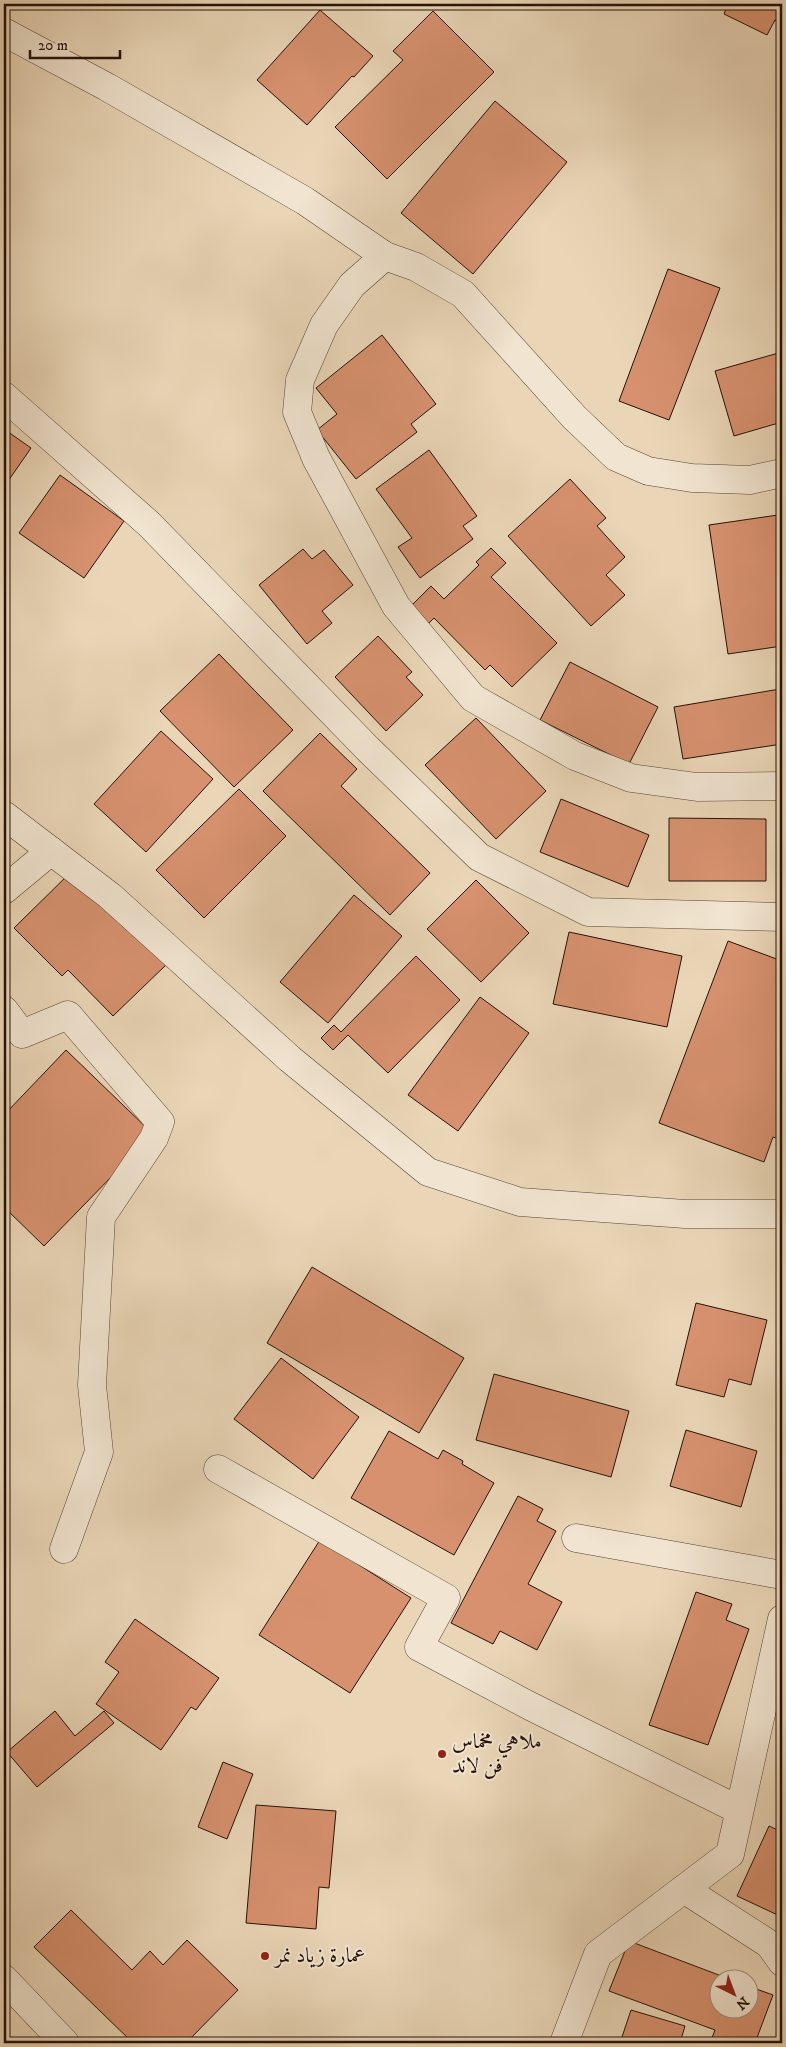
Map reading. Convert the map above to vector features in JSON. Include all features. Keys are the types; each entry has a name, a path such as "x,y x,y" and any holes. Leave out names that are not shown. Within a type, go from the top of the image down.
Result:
{"street":[{"path":"4,32 107,87 306,200 385,256 416,266 463,294 574,417 616,457 648,471 692,478 750,480 782,473"},
{"path":"385,256 352,285 324,326 300,380 297,412 316,458 396,606 473,698 575,756 631,778 697,787 782,786"},
{"path":"4,396 149,524 368,749 479,857 588,912 782,917"},
{"path":"4,815 110,896 290,1059 428,1172 520,1202 685,1214 782,1214"},
{"path":"4,890 51,851"},
{"path":"4,1010 22,1034 68,1015 160,1122 154,1138 101,1217 92,1385 99,1452 64,1549"},
{"path":"218,1469 446,1598 418,1646 530,1706 739,1810"},
{"path":"576,1538 782,1575"},
{"path":"564,2043 598,1954 730,1854 782,1619"},
{"path":"684,1889 769,1944 782,1962"},
{"path":"4,1979 65,2043"}],"building":[{"path":"728,4 782,4 782,23 775,20 767,35 724,14"},
{"path":"320,10 373,56 307,125 257,80"},
{"path":"433,11 494,72 387,179 335,127 403,60 393,51"},
{"path":"495,101 567,162 473,274 401,213"},
{"path":"668,269 720,288 669,420 619,401"},
{"path":"382,335 436,404 411,424 417,432 356,479 317,430 337,414 316,388"},
{"path":"782,352 782,422 734,436 715,371"},
{"path":"4,429 31,448 4,487"},
{"path":"429,450 477,516 463,526 473,539 420,578 398,547 412,538 376,489"},
{"path":"60,475 124,521 84,578 19,533"},
{"path":"570,479 606,518 597,526 625,557 606,575 625,595 591,626 508,536"},
{"path":"778,515 782,542 782,646 728,654 709,525"},
{"path":"491,548 506,563 491,577 557,643 512,687 490,665 485,670 434,618 427,625 409,608 431,586 444,599 479,565 476,562"},
{"path":"303,549 312,559 324,550 353,585 322,611 332,623 307,644 259,585"},
{"path":"378,636 412,672 406,677 423,695 386,731 335,677"},
{"path":"219,654 293,730 234,787 160,711"},
{"path":"570,662 658,707 629,764 540,720"},
{"path":"780,689 782,744 683,759 674,707"},
{"path":"476,718 546,791 496,839 425,765"},
{"path":"161,731 213,779 146,852 94,804"},
{"path":"320,733 357,769 341,786 430,873 390,915 263,791"},
{"path":"239,789 286,836 204,918 156,870"},
{"path":"561,799 649,835 628,887 540,852"},
{"path":"669,818 766,819 766,881 669,881"},
{"path":"74,869 167,964 113,1016 68,970 62,976 14,928"},
{"path":"476,880 529,933 481,982 427,929"},
{"path":"354,895 402,936 328,1023 280,982"},
{"path":"569,932 682,956 667,1027 553,1004"},
{"path":"728,941 782,961 782,1140 773,1137 764,1162 659,1123"},
{"path":"416,956 460,1000 388,1073 348,1035 333,1050 321,1038 334,1025 341,1032"},
{"path":"480,997 529,1033 458,1131 408,1095"},
{"path":"66,1050 153,1134 44,1246 4,1207 4,1115"},
{"path":"312,1267 464,1358 419,1433 267,1343"},
{"path":"696,1303 767,1320 751,1385 729,1379 724,1397 676,1385"},
{"path":"281,1358 359,1417 313,1479 234,1419"},
{"path":"494,1374 629,1411 611,1477 476,1440"},
{"path":"686,1430 757,1451 741,1507 670,1486"},
{"path":"389,1431 438,1459 443,1450 463,1461 462,1464 494,1483 454,1555 351,1498"},
{"path":"518,1496 543,1509 537,1521 556,1531 528,1584 562,1602 537,1650 500,1631 493,1644 451,1623"},
{"path":"320,1540 411,1598 350,1693 259,1635"},
{"path":"696,1592 732,1604 726,1620 749,1629 708,1745 649,1725"},
{"path":"135,1619 219,1678 196,1710 191,1707 161,1750 96,1704 119,1672 105,1662"},
{"path":"55,1711 75,1736 104,1711 114,1723 37,1787 7,1752"},
{"path":"223,1762 253,1774 227,1839 198,1827"},
{"path":"256,1805 336,1811 329,1888 319,1887 316,1929 246,1923"},
{"path":"769,1826 782,1832 782,1917 737,1896"},
{"path":"71,1910 132,1970 150,1951 163,1965 187,1940 238,1990 186,2043 133,2043 34,1947"},
{"path":"629,1941 708,1971 708,2020 758,2020 758,1990 773,1995 755,2043 710,2043 715,2030 609,1991"},
{"path":"631,2010 685,2026 680,2043 620,2043"}],"place":[{"name":"ملاهي مخماس فن لاند","path":"442,1754"},
{"name":"عمارة زياد نمر","path":"265,1956"}]}
